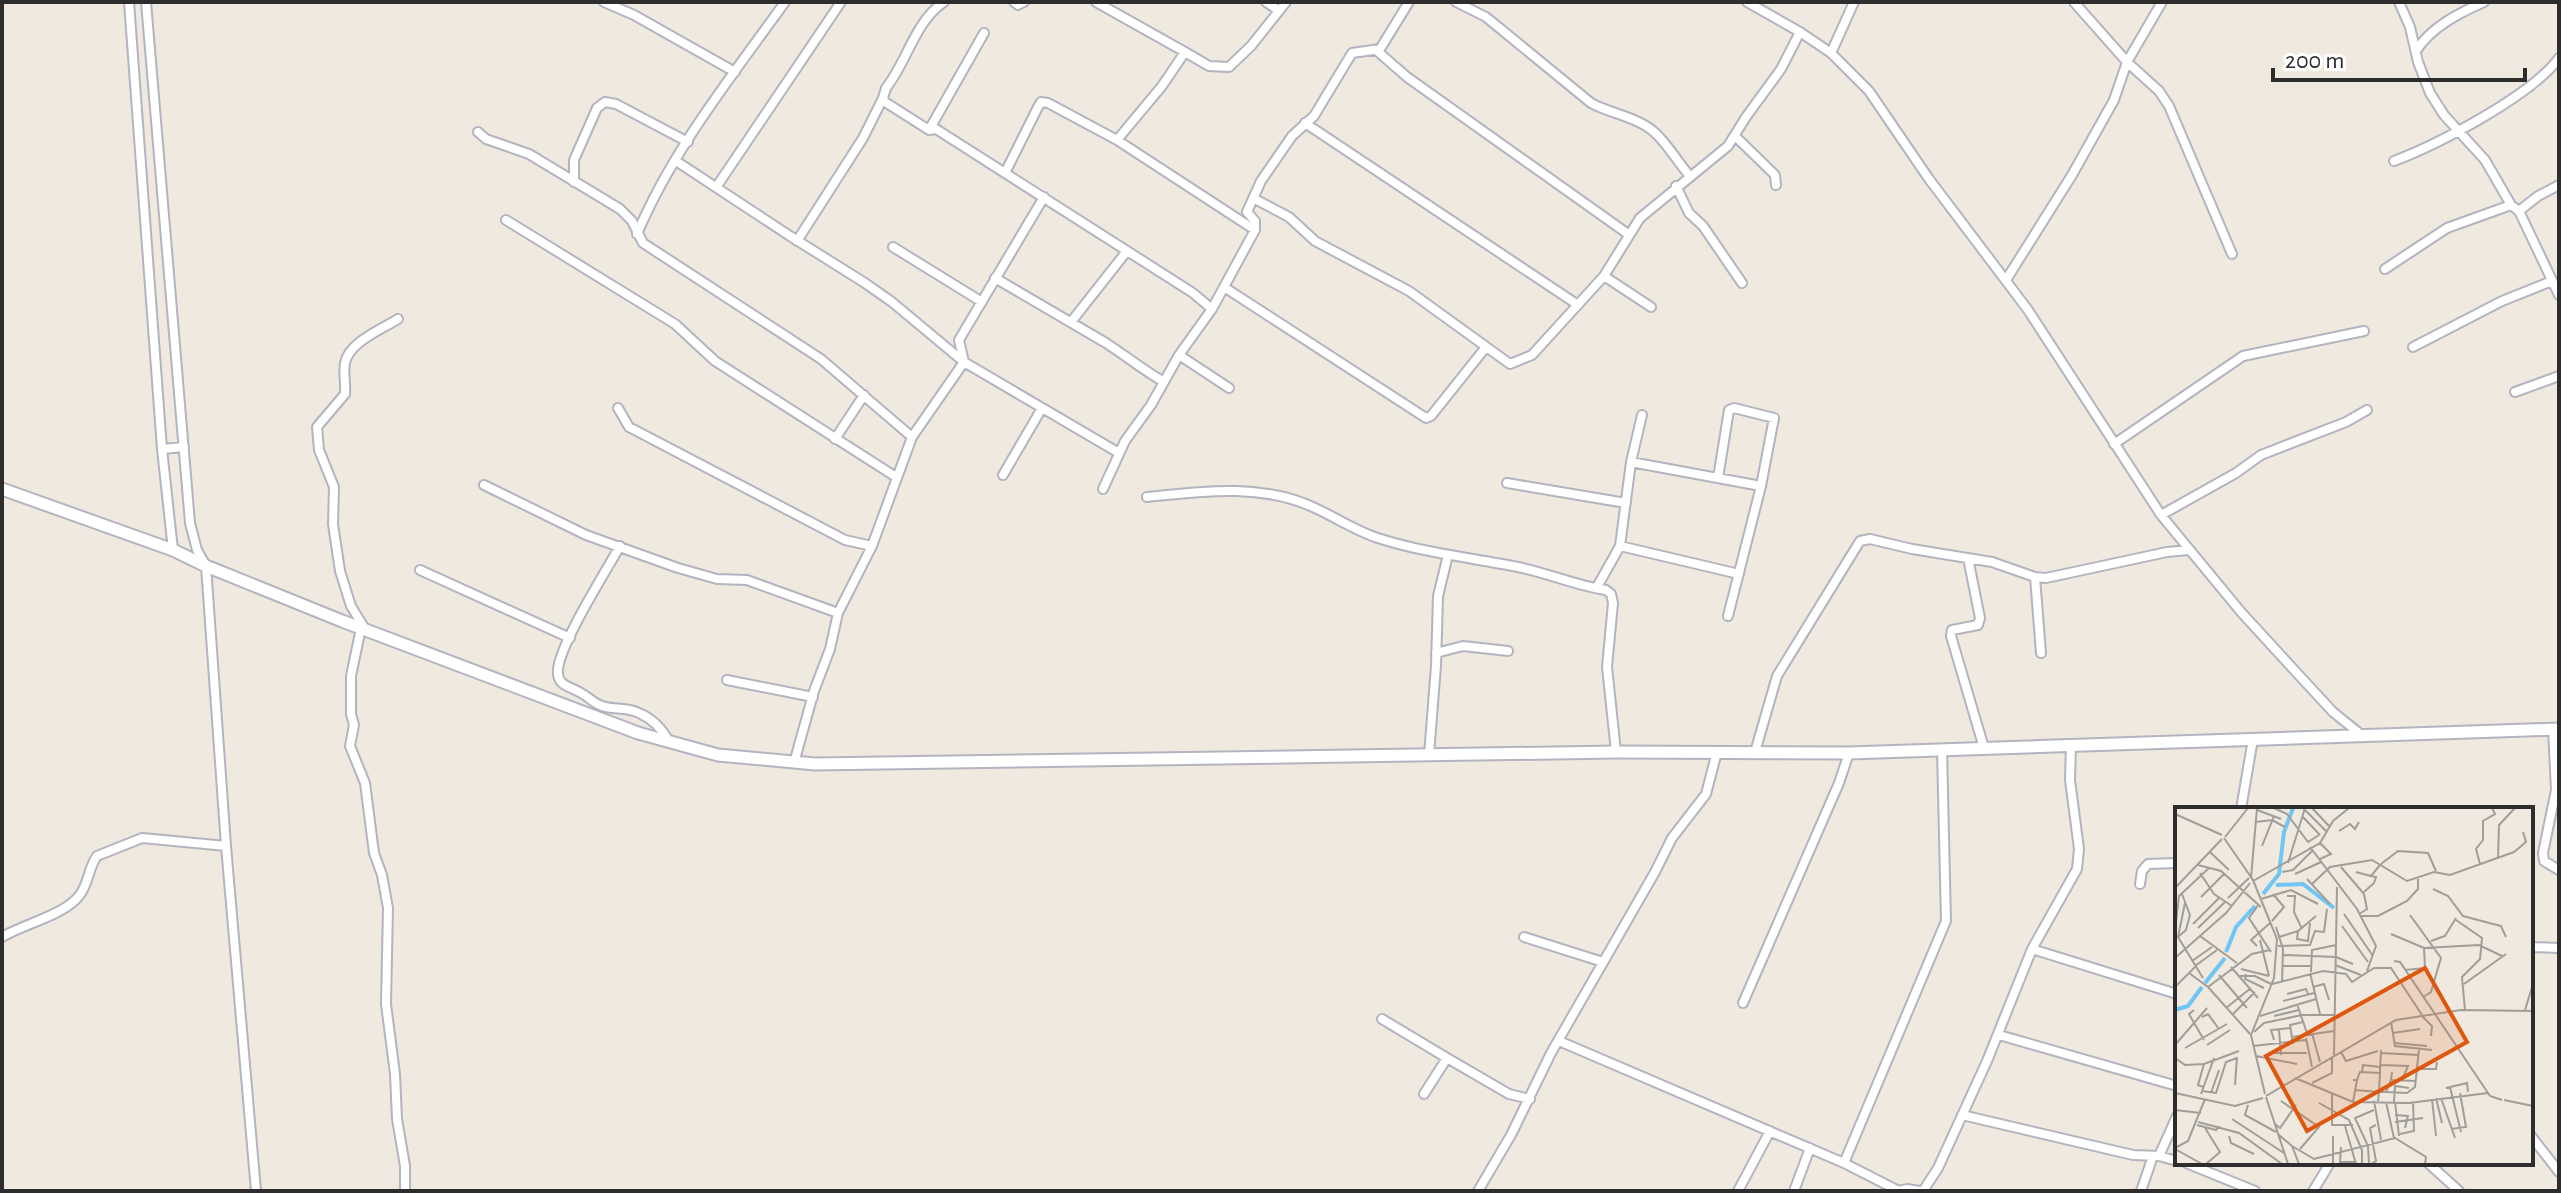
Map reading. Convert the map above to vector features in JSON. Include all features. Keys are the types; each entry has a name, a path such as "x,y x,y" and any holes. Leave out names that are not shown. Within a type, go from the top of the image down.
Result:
{"main road":[{"path":"2,489 173,550 342,621 594,718 718,755 794,763 1616,752 1849,753 2556,729"}],"street":[{"path":"129,2 162,449 173,550"},
{"path":"146,2 190,523 197,550 206,566 256,1191"},
{"path":"604,2 634,15 735,72"},
{"path":"637,235 647,210 710,104 785,2"},
{"path":"717,186 841,2"},
{"path":"797,241 863,138 924,24 935,8 944,2"},
{"path":"1014,2 1018,5 1024,2"},
{"path":"1096,2 1209,66 1229,67 1243,55 1286,2"},
{"path":"1266,2 1278,10"},
{"path":"1103,489 1119,453 1179,355 1212,309 1255,230 1255,221 1247,212 1261,181 1292,136 1314,116 1352,53 1382,47 1409,2"},
{"path":"1456,2 1486,17 1591,103 1653,131 1689,175"},
{"path":"1747,2 1831,53 1875,99 1929,179 2006,280 2161,515 2241,612 2324,702 2364,737"},
{"path":"1831,53 1854,2"},
{"path":"2074,2 2127,62 2159,91 2169,106 2232,254"},
{"path":"2006,280 2072,175 2114,100 2127,62 2162,2"},
{"path":"2399,2 2430,93 2485,160 2515,208 2559,295"},
{"path":"2416,51 2425,39 2450,19 2484,2"},
{"path":"1253,198 1289,217 1315,241 1409,291 1510,364 1521,362 1532,355 1604,276 1640,218 1728,146 1781,69 1800,32"},
{"path":"929,130 984,33"},
{"path":"1376,50 1407,77 1628,234"},
{"path":"1117,140 1162,86 1185,52"},
{"path":"2394,161 2458,130 2537,82 2559,58"},
{"path":"883,98 929,130 936,129 1044,197 1193,293 1212,309"},
{"path":"574,182 574,160 597,108 605,102 616,104 688,142"},
{"path":"1005,173 1041,102 1117,140 1255,230"},
{"path":"1305,123 1578,305"},
{"path":"478,132 486,139 529,154 620,209 632,221 643,243 821,359 912,437"},
{"path":"1735,136 1775,175 1776,185"},
{"path":"676,161 892,302 964,362 1119,453"},
{"path":"2385,269 2447,228 2515,208 2559,185"},
{"path":"1676,186 1689,213 1703,226 1742,283"},
{"path":"794,763 830,649 838,613 872,546 912,437 964,362 959,340 1044,197"},
{"path":"506,220 675,324 715,361 896,477"},
{"path":"893,247 982,302"},
{"path":"1071,322 1127,251"},
{"path":"1604,276 1651,307"},
{"path":"995,278 1164,382"},
{"path":"2413,347 2502,301 2552,281"},
{"path":"1224,287 1426,418 1431,416 1486,347"},
{"path":"398,319 354,346 345,364 345,394 317,427 319,450 334,487 333,524 340,571 351,606 363,629 351,676 354,725 350,746 365,783 374,853 388,908 386,1004 397,1119 405,1166 405,1191"},
{"path":"2114,444 2243,356 2364,331"},
{"path":"1179,355 1229,388"},
{"path":"2515,392 2559,376"},
{"path":"835,439 864,395"},
{"path":"618,408 629,427 845,540 872,546"},
{"path":"1003,475 1042,408"},
{"path":"1718,478 1728,414 1734,408 1774,418 1761,486 1728,616"},
{"path":"2161,515 2236,473 2261,455 2346,422 2367,410"},
{"path":"1597,587 1620,546 1631,462 1642,415"},
{"path":"162,449 184,447"},
{"path":"1631,462 1761,486"},
{"path":"1507,483 1626,503"},
{"path":"484,485 586,535 699,575 747,580 838,613"},
{"path":"1147,497 1214,490 1270,494 1314,507 1379,539 1521,567 1609,592 1613,603 1607,667 1616,752"},
{"path":"1755,752 1777,676 1860,541 1870,539 2006,565 2035,577 2058,576 2189,550"},
{"path":"620,546 570,638 557,674 563,685 601,705 635,711 647,717 663,730 669,742"},
{"path":"1620,546 1739,574"},
{"path":"1429,755 1438,596 1448,555"},
{"path":"1968,558 1980,618 1978,625 1952,630 1951,636 1984,748"},
{"path":"420,570 570,638"},
{"path":"2035,577 2041,653"},
{"path":"342,621 351,606"},
{"path":"1436,653 1463,646 1508,651"},
{"path":"727,680 813,697"},
{"path":"2556,729 2556,790 2543,853 2544,861 2559,870"},
{"path":"2241,807 2253,739"},
{"path":"1559,1041 1844,1163 1899,1191 1922,1191 1938,1168 1999,1035 2032,949 2077,869 2080,860 2070,780 2071,745"},
{"path":"1844,1163 1946,921 1942,749"},
{"path":"1478,1191 1672,838 1706,794 1717,752"},
{"path":"1743,1003 1839,783 1849,753"},
{"path":"2,937 70,905 81,894 97,856 142,838 226,846"},
{"path":"2140,884 2142,871 2148,864 2175,863"},
{"path":"1524,937 1603,962"},
{"path":"2533,947 2559,948"},
{"path":"2032,949 2175,993"},
{"path":"1382,1019 1509,1094 1530,1099"},
{"path":"1999,1035 2175,1085"},
{"path":"1424,1094 1447,1058"},
{"path":"1962,1115 2133,1155 2175,1161"},
{"path":"2141,1191 2175,1120"},
{"path":"1738,1191 1770,1131"},
{"path":"2533,1139 2559,1172"},
{"path":"1794,1191 1810,1148"},
{"path":"2191,1165 2255,1191"},
{"path":"2313,1191 2329,1165"},
{"path":"2430,1165 2459,1191"}]}
